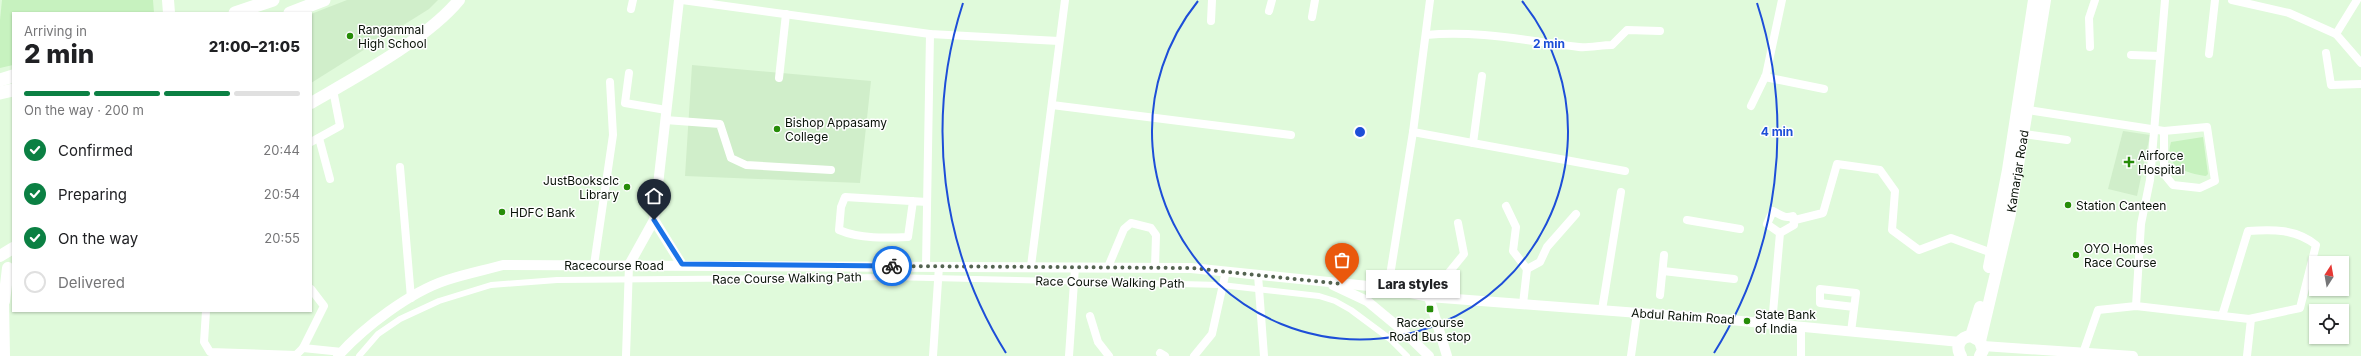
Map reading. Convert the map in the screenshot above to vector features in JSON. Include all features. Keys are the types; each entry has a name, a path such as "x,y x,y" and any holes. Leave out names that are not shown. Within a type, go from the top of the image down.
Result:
{"main road":[{"path":"168,0 169,12"},
{"path":"238,12 273,0"},
{"path":"293,12 324,0"},
{"path":"312,102 409,42 450,11 459,0"},
{"path":"1961,356 1958,350 1960,342 1967,336 1979,345 1992,253 2008,170 2034,0"},
{"name":"Kamarjar Road","path":"1979,345 2010,214 2028,110 2034,0"},
{"path":"0,80 12,76"},
{"path":"0,93 12,90"},
{"path":"0,256 12,249"},
{"path":"1,297 7,269"}],"street":[{"path":"631,9 633,0"},
{"path":"626,356 629,265 654,220 679,0"},
{"path":"682,0 930,34 1059,41"},
{"path":"1031,266 1065,0"},
{"path":"1211,21 1212,0"},
{"path":"1269,11 1272,0"},
{"path":"1312,17 1315,0"},
{"path":"1388,288 1413,132 1430,0"},
{"path":"1751,106 1765,77 1782,0"},
{"path":"2090,47 2089,18 2095,0"},
{"path":"2136,306 2141,224 2150,180 2165,0"},
{"path":"2209,54 2214,0"},
{"path":"2232,0 2289,13 2336,34 2361,62"},
{"path":"2336,34 2358,0"},
{"path":"779,78 786,14"},
{"path":"1426,35 1455,32 1556,42 1580,47 1612,45 1627,30 1660,31"},
{"path":"926,266 930,34"},
{"path":"2326,53 2331,85 2361,84"},
{"path":"2131,55 2160,56"},
{"path":"629,73 625,103 666,115 720,124 731,158 746,165 831,170"},
{"path":"1473,143 1482,76"},
{"path":"1765,77 1824,89"},
{"path":"594,265 613,135 610,82"},
{"path":"312,142 340,126 333,90"},
{"path":"1052,105 1291,135"},
{"path":"2028,110 2153,130 2164,131 2206,127 2215,181 2200,188 2173,185 2164,174 2164,131"},
{"path":"1413,132 1624,171"},
{"path":"2024,134 2067,140"},
{"path":"319,138 330,179"},
{"path":"1795,220 1823,214 1838,164 1880,170 1895,192 1892,230 1919,250 1951,238 1992,253"},
{"path":"400,167 411,298"},
{"path":"1602,310 1620,192"},
{"path":"913,201 908,237 883,238 848,234 839,230 841,207 845,197 913,201 927,202"},
{"path":"1506,206 1516,227 1513,251 1527,269 1523,304"},
{"path":"1780,233 1767,224 1774,211 1779,216 1788,218 1793,216 1795,220"},
{"path":"1527,269 1540,262 1547,247 1576,214"},
{"path":"654,220 682,264"},
{"path":"1687,220 1740,229"},
{"path":"1780,233 1794,225 1795,220"},
{"path":"1108,267 1124,229 1131,223 1151,228 1156,235 1155,267"},
{"path":"1447,356 1429,297 1464,254 1458,223"},
{"path":"2084,353 2098,310 2136,306 2222,316 2251,319 2300,308 2316,245 2305,236 2274,229 2248,232 2222,316"},
{"path":"1772,324 1780,233"},
{"path":"1660,295 1664,255"},
{"name":"Racecourse Road","path":"340,354 352,340 382,316 411,298 446,280 503,265 682,264 1191,268 1388,288 1429,297"},
{"path":"933,356 939,266"},
{"path":"1069,356 1075,267"},
{"path":"1194,356 1212,334 1226,271"},
{"path":"1663,271 1734,279"},
{"path":"1258,275 1264,356"},
{"name":"Race Course Walking Path","path":"358,356 378,334 400,319 439,301 490,285 557,280 938,278 1223,286 1319,296 1336,301 1384,334 1407,356"},
{"path":"1327,282 1367,301 1402,330 1429,356"},
{"path":"206,312 204,342 210,352 296,355 304,348 324,306 312,290"},
{"path":"1,297 5,356"},
{"name":"Abdul Rahim Road","path":"1429,297 1772,324 1801,328 1960,342"},
{"path":"1851,332 1854,307"},
{"path":"1631,356 1637,313"},
{"path":"1090,316 1098,342 1109,356"},
{"path":"2247,356 2251,319"},
{"path":"1800,356 1801,328"},
{"path":"1979,345 2056,354 2084,353 2133,356"},
{"path":"304,348 340,354"}],"shaded area":[{"path":"2,0 153,0 154,12 12,12 12,65 0,68 0,20"},
{"name":"Rangammal High School","path":"347,0 438,0 429,9 312,82 312,14"},
{"name":"Bishop Appasamy College","path":"692,65 871,81 860,183 685,176"},
{"name":"Airforce Hospital","path":"2123,131 2150,135 2137,196 2108,189"},
{"path":"2203,137 2208,174 2206,176 2184,171 2173,163 2169,151 2171,142"}],"way so far":[{"path":"892,266 1191,268 1342,284"}],"place":[{"name":"Rangammal High School","path":"350,36"},
{"name":"Bishop Appasamy College","path":"777,129"},
{"name":"Airforce Hospital","path":"2129,162"},
{"name":"JustBooksclc Library","path":"627,187"},
{"name":"Station Canteen","path":"2068,205"},
{"name":"HDFC Bank","path":"502,212"},
{"name":"OYO Homes Race Course","path":"2076,255"},
{"name":"Lara styles","path":"1342,284"},
{"name":"Racecourse Road Bus stop","path":"1430,309"},
{"name":"State Bank of India","path":"1747,321"}],"route":[{"path":"654,220 682,264 892,266"}]}
